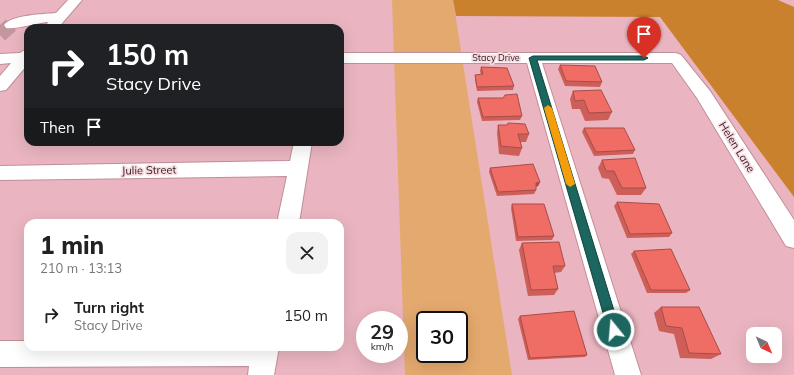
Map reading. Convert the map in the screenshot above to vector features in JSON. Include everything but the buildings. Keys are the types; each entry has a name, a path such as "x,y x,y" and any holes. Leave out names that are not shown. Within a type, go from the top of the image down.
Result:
{"street":[{"path":"54,24 75,0"},
{"path":"11,24 23,20 60,17"},
{"name":"Stacy Drive","path":"344,58 676,58"},
{"path":"533,58 628,375"},
{"name":"Helen Lane","path":"676,58 704,95 794,239"},
{"path":"0,59 24,60"},
{"path":"0,86 24,61"},
{"path":"289,219 302,146"},
{"name":"Julie Street","path":"0,173 298,168"},
{"path":"0,354 264,358"}],"shaded area":[{"path":"392,0 453,0 512,375 405,375 405,363 408,363 408,311 403,311"},
{"path":"453,0 778,0 794,7 794,197 660,17 456,16"}],"tunnel":[{"path":"0,35 11,25"}],"slow traffic":[{"path":"548,108 570,184"}],"route":[{"path":"614,330 533,58 644,58"}]}
